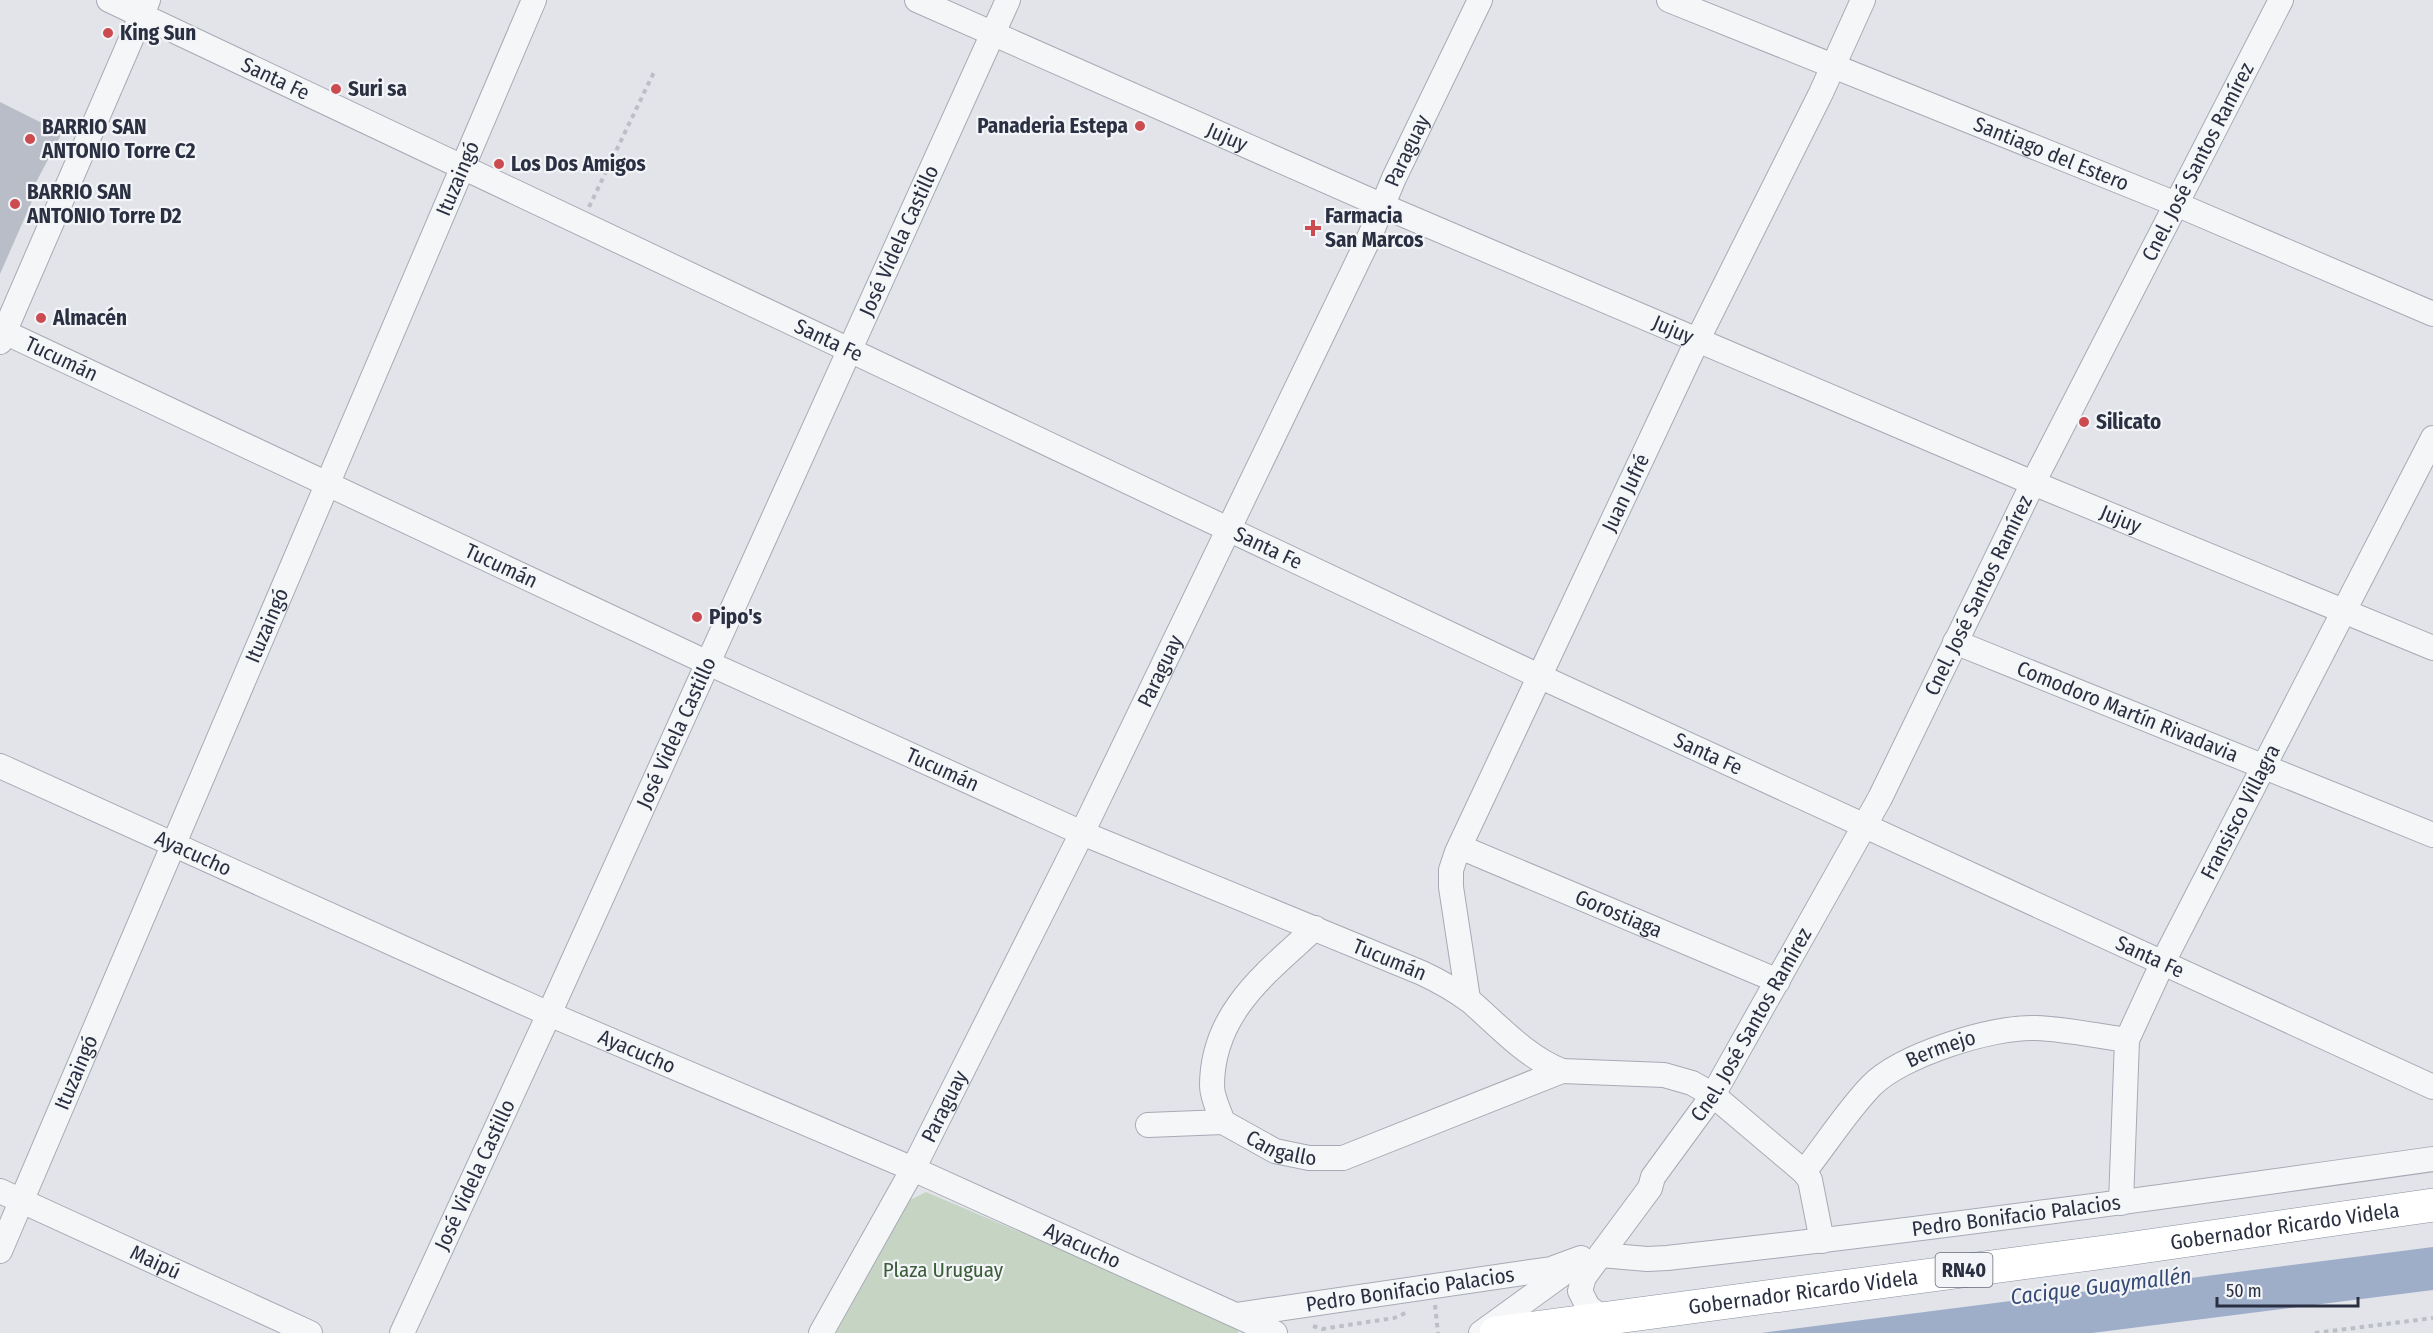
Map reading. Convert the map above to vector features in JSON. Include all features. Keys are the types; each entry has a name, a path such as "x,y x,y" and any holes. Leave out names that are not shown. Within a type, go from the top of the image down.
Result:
{"highway":[{"name":"Gobernador Ricardo Videla","path":"1496,1333 2433,1205"}],"street":[{"name":"Santa Fe","path":"109,0 144,8 462,168 1541,677 2433,1087"},
{"name":"Ituzaingó","path":"0,1251 534,0"},
{"name":"Jujuy","path":"917,0 1383,206 2033,483 2433,648"},
{"name":"José Videla Castillo","path":"402,1333 549,1014 1008,0"},
{"name":"Paraguay","path":"821,1333 913,1169 1082,833 1230,530 1480,0"},
{"name":"Santiago del Estero","path":"1669,0 2176,204 2433,314"},
{"name":"Juan Jufré","path":"1468,999 1451,887 1451,870 1460,847 1698,339 1821,93 1863,0"},
{"name":"Cnel. José Santos Ramírez","path":"1481,1333 1591,1256 1650,1188 1653,1177 1713,1095 1866,825 2033,483 2281,0"},
{"path":"1,334 144,8"},
{"name":"Tucumán","path":"1,334 328,483 708,663 1082,833 1422,973 1468,999 1535,1057 1562,1071 1664,1075 1692,1083 1713,1095 1804,1172"},
{"name":"Fransisco Villagra","path":"2121,1203 2127,1040 2163,962 2433,438"},
{"name":"Comodoro Martín Rivadavia","path":"1955,642 2262,768 2433,835"},
{"name":"Ayacucho","path":"0,766 549,1014 913,1169 1275,1333"},
{"name":"Gorostiaga","path":"1460,847 1778,981"},
{"name":"Cangallo","path":"1315,928 1251,987 1228,1019 1217,1052 1212,1088 1222,1122 1275,1151 1309,1158 1343,1158 1562,1071"},
{"name":"Bermejo","path":"1804,1172 1872,1085 1895,1068 1926,1053 2003,1030 2014,1029 2036,1028 2127,1040"},
{"path":"1148,1125 1222,1122"},
{"name":"Pedro Bonifacio Palacios","path":"1236,1315 1551,1269 1591,1256 1667,1258 1822,1241 2121,1203 2433,1159"},
{"path":"1804,1172 1810,1180 1822,1241"},
{"name":"Maipú","path":"0,1191 310,1333"},
{"name":"Cnel. José Santos Ramírez","path":"1591,1256 1580,1291 1588,1307 1605,1319"}],"path":[{"path":"581,224 655,70"},
{"path":"1435,1301 1437,1333"},
{"path":"2315,1333 2433,1318"}],"green space":[{"name":"Plaza Uruguay","path":"926,1192 1219,1317 1238,1327 1238,1333 836,1333 910,1200"}],"water":[{"path":"2433,1247 2433,1290 2092,1333 1761,1333"}],"building":[{"path":"0,102 62,133 32,190 36,192 0,274"}],"place":[{"name":"King Sun","path":"108,33"},
{"name":"Suri sa","path":"336,89"},
{"name":"Panaderia Estepa","path":"1140,126"},
{"name":"BARRIO SAN ANTONIO Torre C2","path":"30,139"},
{"name":"Los Dos Amigos","path":"499,164"},
{"name":"BARRIO SAN ANTONIO Torre D2","path":"15,204"},
{"name":"Farmacia San Marcos","path":"1313,228"},
{"name":"Almacén","path":"41,318"},
{"name":"Silicato","path":"2084,422"},
{"name":"Pipo's","path":"697,617"}],"water label":[{"name":"Cacique Guaymallén","path":"2101,1286"}]}
